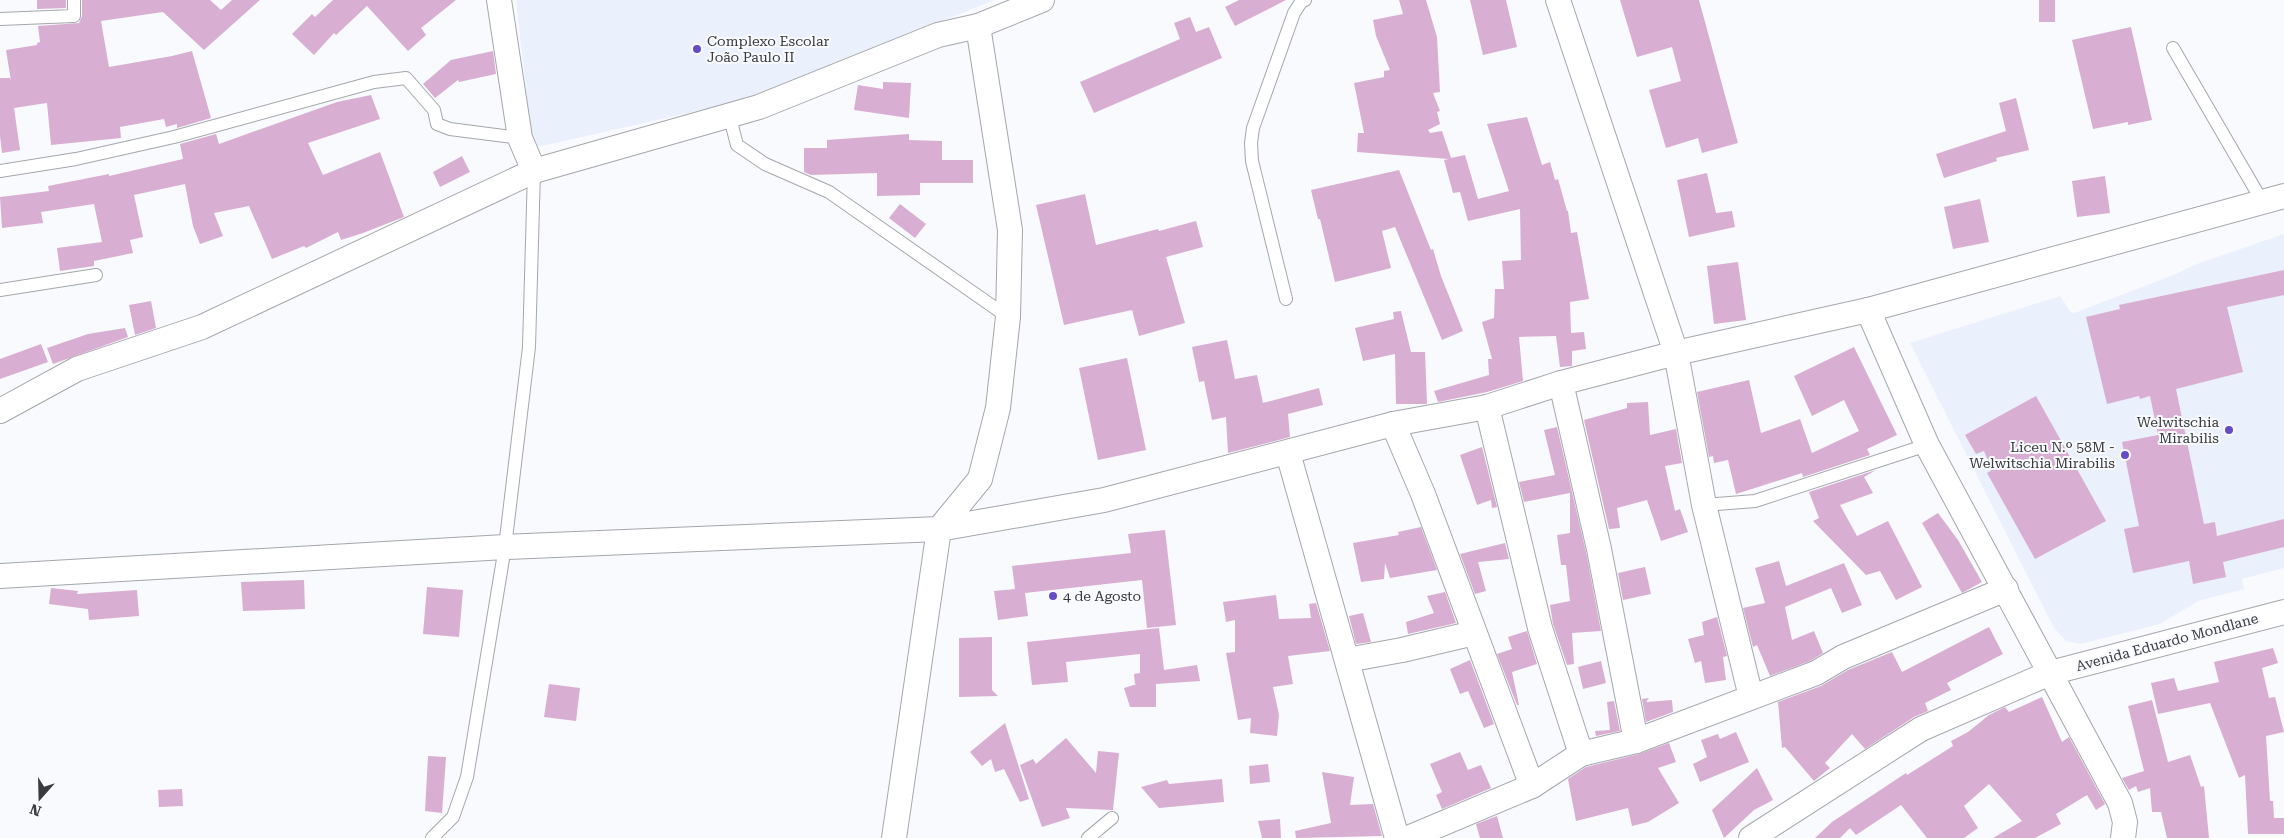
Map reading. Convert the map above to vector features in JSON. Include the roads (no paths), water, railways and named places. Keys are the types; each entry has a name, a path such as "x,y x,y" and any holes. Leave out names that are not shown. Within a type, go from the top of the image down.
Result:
{"street":[{"path":"500,0 520,138 534,171"},
{"path":"0,411 77,370 202,327 534,171 759,107 938,35 978,26 1042,0"},
{"path":"1558,0 1676,353 1704,505 1751,697"},
{"path":"894,838 939,529 980,479 998,408 1008,317 1010,230 978,26"},
{"path":"0,576 505,547 939,529 1104,500 1393,424 1487,407 1561,383 1676,353 1868,310 2273,198"},
{"path":"1868,310 1927,445 2120,803 2126,822 2124,838"},
{"path":"1561,383 1599,549 1636,741"},
{"path":"1487,407 1540,628 1581,754"},
{"path":"1393,424 1423,494 1532,786"},
{"path":"1288,453 1397,838"},
{"path":"1408,838 1532,786 1581,754 1636,741 1816,674 1843,657 2006,589"},
{"name":"Avenida Eduardo Mondlane","path":"1751,838 1921,729 2050,672 2284,612"},
{"path":"1347,660 1402,650 1474,633"}],"lane":[{"path":"0,19 74,16 74,0"},
{"path":"1286,299 1252,161 1251,143 1253,128 1294,13 1301,2 1305,0"},
{"path":"2173,48 2273,198"},
{"path":"0,171 76,159 174,137 374,82 406,78 434,110 437,124 450,128 520,138"},
{"path":"729,114 738,145 765,164 829,192 1008,317"},
{"path":"432,838 453,817 467,776 505,547 529,347 534,171"},
{"path":"0,290 96,275"},
{"path":"1704,505 1755,501 1927,445"},
{"path":"1088,838 1112,818"}],"place":[{"name":"Complexo Escolar João Paulo II","path":"697,49"},
{"name":"Welwitschia Mirabilis","path":"2229,430"},
{"name":"Liceu N.º 58M - Welwitschia Mirabilis","path":"2125,455"},
{"name":"4 de Agosto","path":"1053,596"}]}
